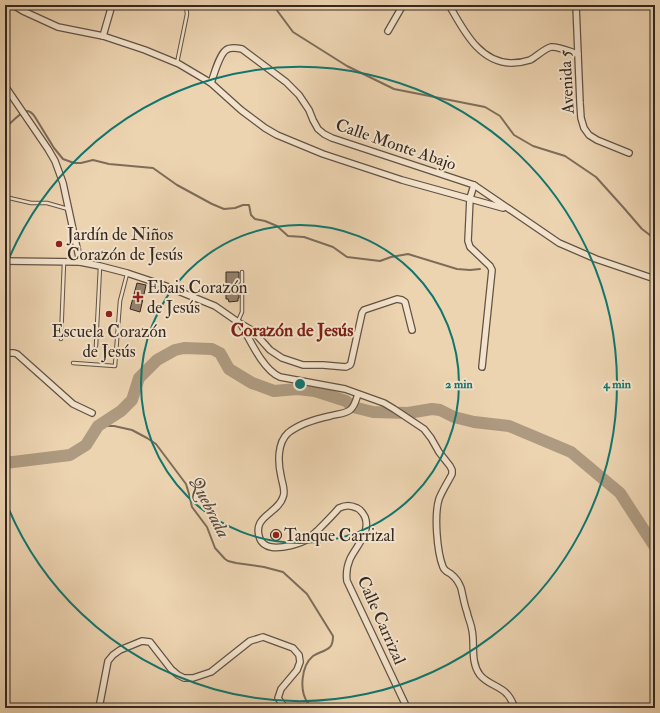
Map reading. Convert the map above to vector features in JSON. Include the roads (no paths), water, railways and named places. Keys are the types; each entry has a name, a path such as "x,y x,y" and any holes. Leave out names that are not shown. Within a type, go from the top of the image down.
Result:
{"street":[{"path":"13,5 23,12 58,27 103,36 145,50 177,63 211,83 241,110 265,128 277,135 323,154 388,176 508,209"},
{"path":"103,36 112,5"},
{"path":"388,31 403,5"},
{"path":"449,5 463,29 478,48 487,56 497,61 507,63 529,60 552,47 578,54"},
{"name":"Avenida 5","path":"576,5 581,118 584,128 589,135 597,140 629,154"},
{"name":"Calle Monte Abajo","path":"211,83 224,51 228,49 242,48 286,82 299,95 309,110 318,129 324,134 332,138 474,185 559,243 596,259 655,279"},
{"path":"5,86 55,161 63,183 80,262"},
{"path":"474,185 470,198 468,241 470,247 490,266 492,270 482,367"},
{"path":"5,261 80,262 100,266 166,286 215,306 254,331 270,350 282,358 303,365 346,367 350,365 364,310 397,299 405,302 412,330"},
{"path":"240,323 264,363 275,375 344,389 384,403 394,408 424,429 431,438 452,470 452,474 439,500 437,512 436,527 443,567 455,577 461,588 472,627 474,664 477,670 483,678 509,696 515,708"},
{"path":"5,353 17,354 73,404 92,413"},
{"name":"Calle Carrizal","path":"358,394 353,407 349,411 297,427 283,439 280,448 279,462 284,494 278,506 260,522 258,535 261,542 266,546 274,548 285,547 309,538 340,508 346,505 353,506 364,514 366,527 364,535 349,560 346,575 347,581 407,708"},
{"path":"99,708 108,661 120,650 142,641 150,642 171,669 178,675 184,678 193,678 211,672 250,642 263,637 293,648 299,655 300,662 297,670 281,688 278,698 284,708"}],"lane":[{"path":"177,63 187,14 186,5"},
{"path":"5,197 31,203 47,203 68,210"},
{"path":"61,339 64,262"},
{"path":"96,346 100,266"},
{"path":"240,323 242,312 242,272"},
{"path":"73,363 115,366 120,301 127,274"}],"waterway":[{"path":"273,5 293,32 347,66 394,89 485,107 500,116 514,135 533,146 565,156 596,177 642,229 655,239"},
{"path":"5,128 15,118 24,112 30,112 63,159 74,163 93,160 109,164 153,168 177,185 212,204 224,209 249,205 251,215 255,219 277,226 288,236 304,237 333,247 347,257 380,261 391,257 408,254 457,269 480,269"},
{"path":"5,463 70,455 86,445 98,426 121,411 132,400 139,378 157,360 175,350 184,348 212,349 220,353 229,369 252,383 274,391 297,389 315,391 346,401 353,407 373,412 408,413 432,409 440,410 454,417 474,422 509,426 571,452 620,493 655,547"},
{"name":"Quebrada","path":"98,426 114,426 132,430 156,444 186,484 192,507 207,527 215,548 225,559 236,563 264,567 283,572 307,594 333,636 331,646 313,656 309,660 304,672 302,685 303,692 308,703 316,708"}],"place":[{"name":"Jardín de Niños Corazón de Jesús","path":"59,244"},
{"name":"Ebais Corazón de Jesús","path":"138,297"},
{"name":"Escuela Corazón de Jesús","path":"109,314"},
{"name":"Tanque Carrizal","path":"276,535"}],"district":[{"name":"Corazón de Jesús","path":"292,330"}]}
